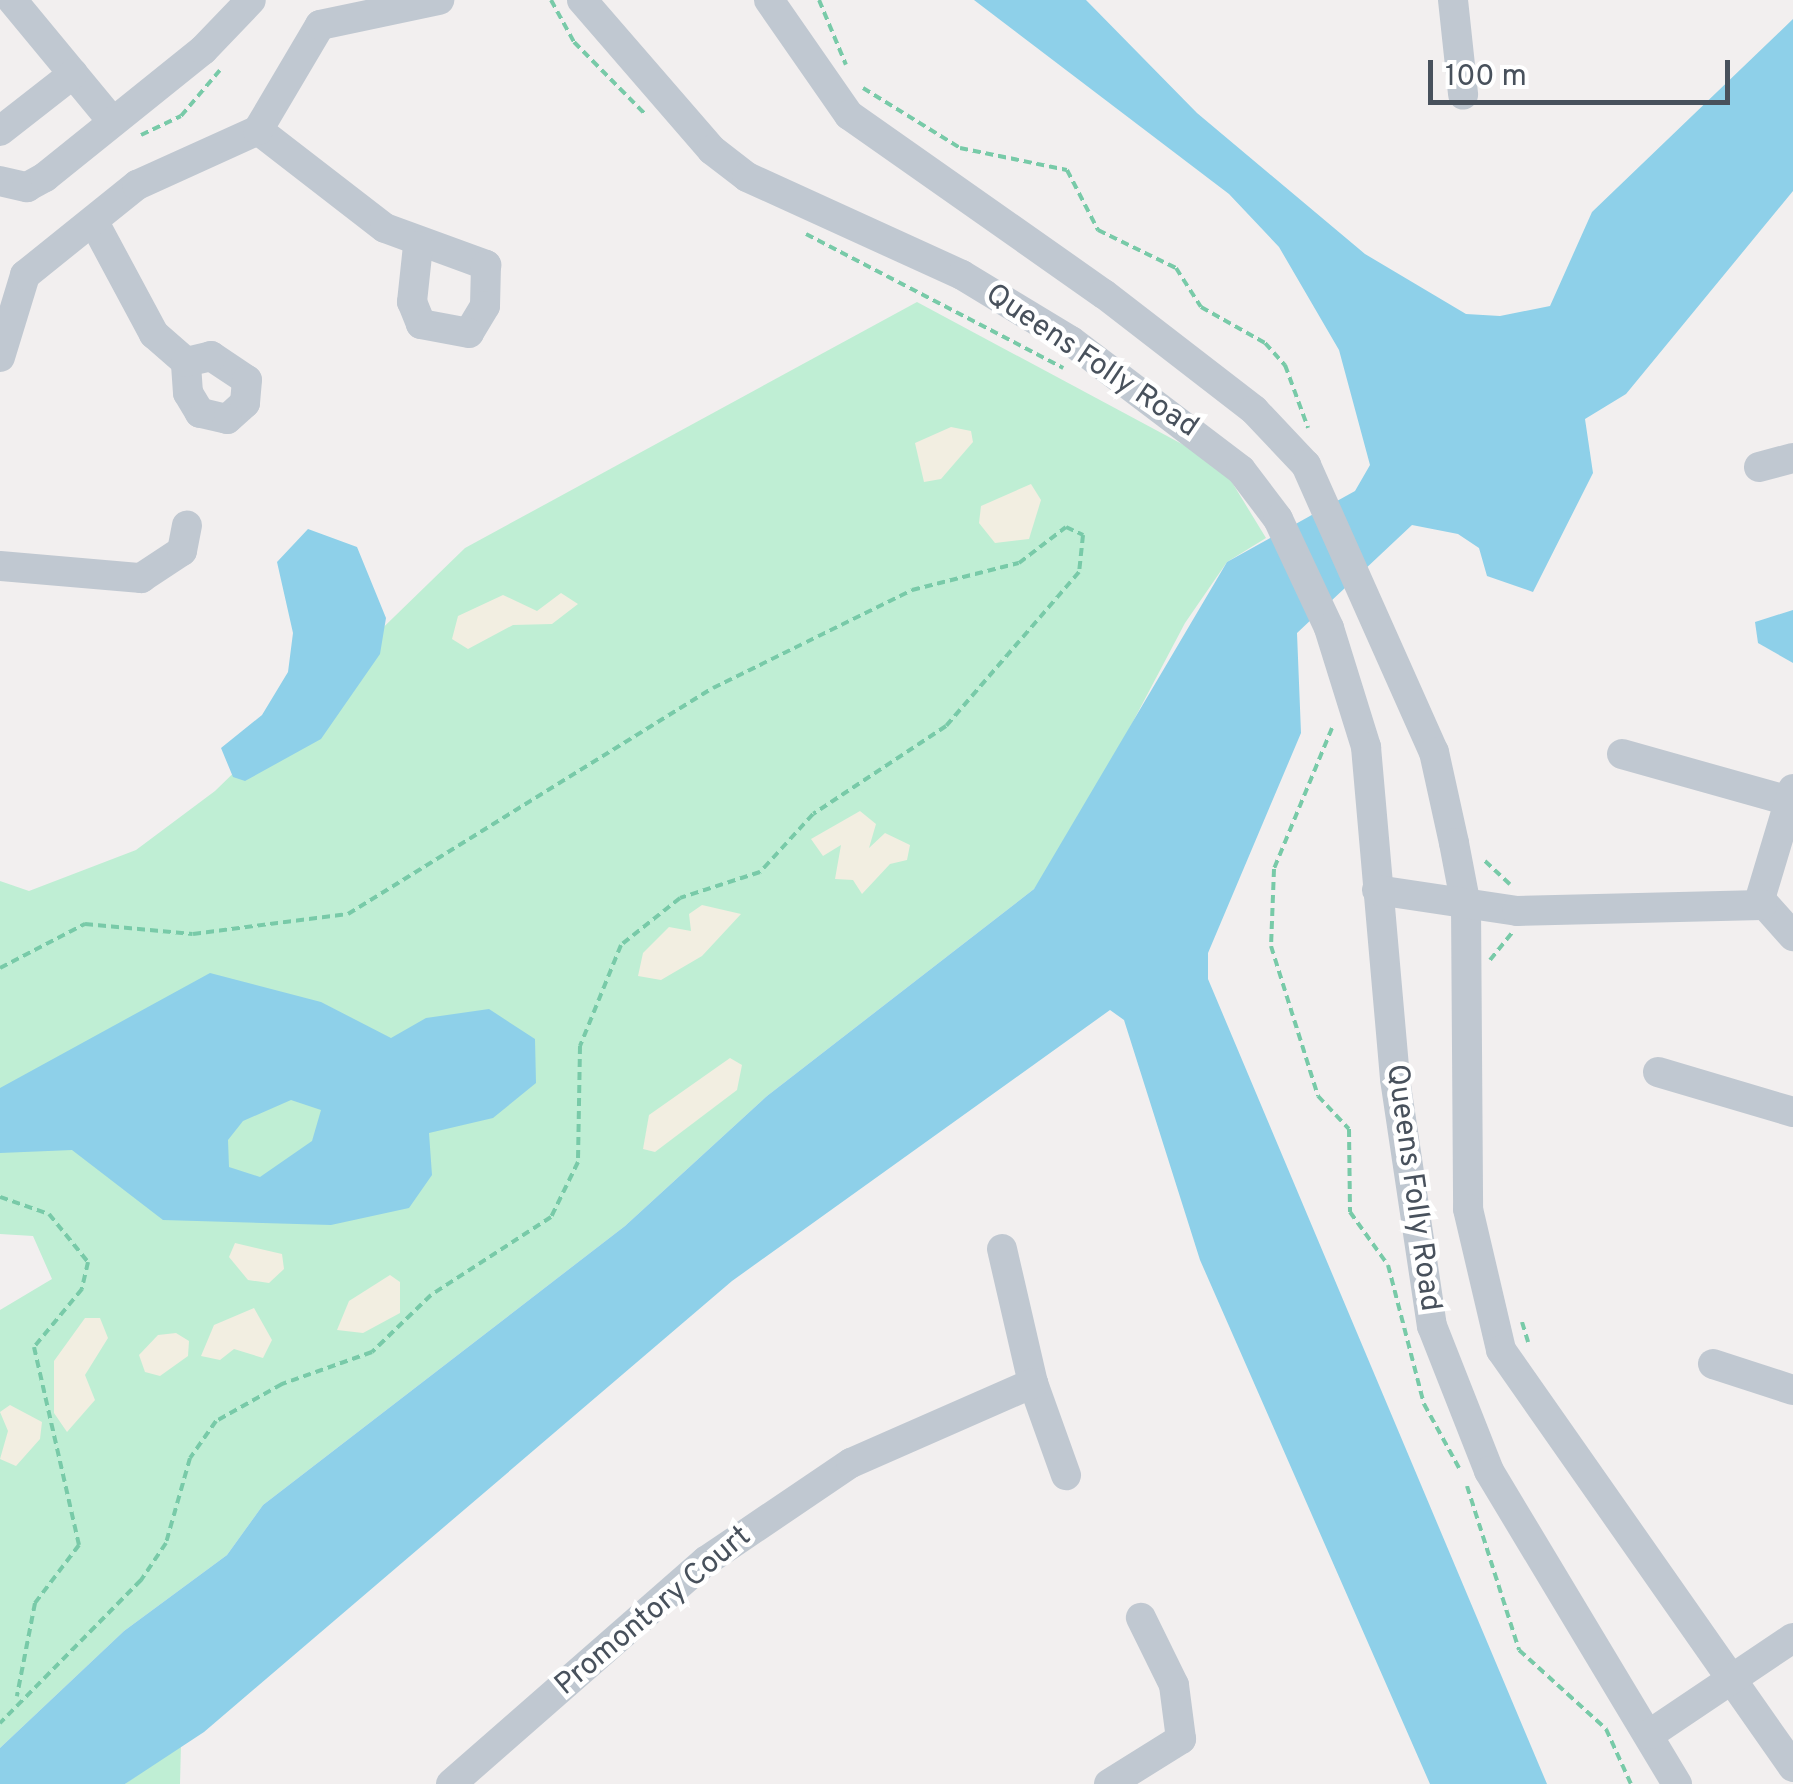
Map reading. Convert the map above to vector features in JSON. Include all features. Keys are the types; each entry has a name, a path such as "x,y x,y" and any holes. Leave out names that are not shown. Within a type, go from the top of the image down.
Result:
{"street":[{"path":"12,0 113,122"},
{"path":"0,181 27,187 113,122 250,0"},
{"path":"0,357 25,276 95,224 137,184 258,130 325,13 439,0"},
{"name":"Queens Folly Road","path":"582,0 747,178 962,274 1042,322 1213,446 1278,519 1329,628 1366,747 1377,890 1432,1326 1489,1471 1677,1784"},
{"name":"Queens Folly Road","path":"769,0 849,115 1254,410 1320,492 1434,752 1466,906 1468,1209 1487,1310 1500,1350 1793,1767"},
{"path":"1453,0 1463,94"},
{"path":"0,131 73,74"},
{"path":"258,130 418,246"},
{"path":"95,224 154,334 186,362"},
{"path":"1759,467 1793,458"},
{"path":"0,566 141,578 182,551 187,525"},
{"path":"1622,754 1792,797 1762,905"},
{"path":"1377,890 1517,911 1762,905 1793,936"},
{"path":"1658,1072 1793,1112"},
{"path":"1002,1249 1032,1383 1066,1476"},
{"path":"1714,1364 1793,1390"},
{"name":"Promontory Court","path":"451,1784 706,1561 850,1463 1032,1383"},
{"path":"1109,1784 1181,1739 1174,1685 1141,1618"},
{"path":"1650,1734 1727,1678 1793,1638"}],"path":[{"path":"819,0 851,80 960,148 1058,164 1098,230 1176,268 1201,307 1265,343 1285,365 1311,440"},
{"path":"0,968 85,924 193,934 348,914 725,681 912,590 1019,563 1066,527 1083,535 1079,572 946,726 813,814 760,872 680,898 621,945 580,1046 578,1162 551,1217 432,1295 372,1352 282,1384 216,1422 190,1458 166,1543 140,1580 18,1696 0,1723"},
{"path":"1482,856 1519,890 1509,944 1482,966"},
{"path":"0,1197 50,1214 88,1262 82,1289 34,1347 79,1545 35,1603 18,1696"},
{"path":"1521,1316 1530,1348"}],"green space":[{"path":"917,302 1195,451 1230,479 1266,538 1227,562 1185,623 1070,841 1034,889 767,1096 625,1226 263,1505 227,1555 124,1631 0,1748 0,1310 52,1279 33,1236 0,1234 0,881 29,891 136,850 215,791 465,548"},
{"path":"181,1743 180,1784 125,1784"}],"sand":[{"path":"951,427 971,431 973,442 941,479 924,482 915,443"},
{"path":"1031,484 1041,500 1029,539 995,543 979,523 981,506"},
{"path":"561,593 578,604 552,624 513,625 468,649 452,639 458,616 503,595 537,611"},
{"path":"860,811 876,824 869,848 885,833 910,845 907,860 890,864 862,894 853,880 835,879 841,845 823,856 811,839"},
{"path":"702,905 741,914 702,956 661,980 638,976 643,953 669,927 691,931 689,914"},
{"path":"730,1058 742,1065 737,1090 655,1152 643,1149 649,1115"},
{"path":"235,1243 282,1254 284,1269 269,1283 248,1280 229,1257"},
{"path":"390,1275 400,1282 400,1313 363,1333 337,1330 349,1301"},
{"path":"254,1308 272,1340 263,1358 234,1349 220,1360 201,1356 214,1325"},
{"path":"85,1318 100,1318 108,1338 85,1375 95,1400 67,1432 54,1413 54,1361"},
{"path":"176,1333 189,1341 188,1356 160,1376 145,1372 139,1355 158,1335"},
{"path":"10,1405 42,1422 40,1439 16,1466 0,1459 8,1431 0,1412"}],"water":[{"path":"974,0 1086,0 1197,113 1365,254 1466,314 1500,316 1550,306 1592,212 1793,19 1793,191 1626,394 1585,419 1593,473 1533,592 1487,576 1479,548 1458,534 1412,525 1297,633 1301,733 1208,953 1208,979 1547,1784 1430,1784 1200,1260 1124,1020 1110,1010 732,1281 204,1732 125,1784 0,1784 0,1748 124,1631 227,1555 263,1505 625,1226 767,1096 1034,889 1227,562 1355,491 1370,465 1339,350 1279,247 1229,194"},
{"path":"308,529 357,547 386,618 380,654 321,739 245,781 233,777 221,748 262,715 288,672 293,633 277,562"},
{"path":"1793,610 1793,663 1758,643 1755,622"},
{"path":"210,973 321,1002 391,1038 426,1018 489,1009 535,1039 536,1083 493,1118 429,1133 432,1175 409,1208 331,1225 163,1220 72,1150 0,1153 0,1088","holes":["291,1100 321,1110 312,1141 260,1177 229,1167 228,1140 243,1121"]}]}
